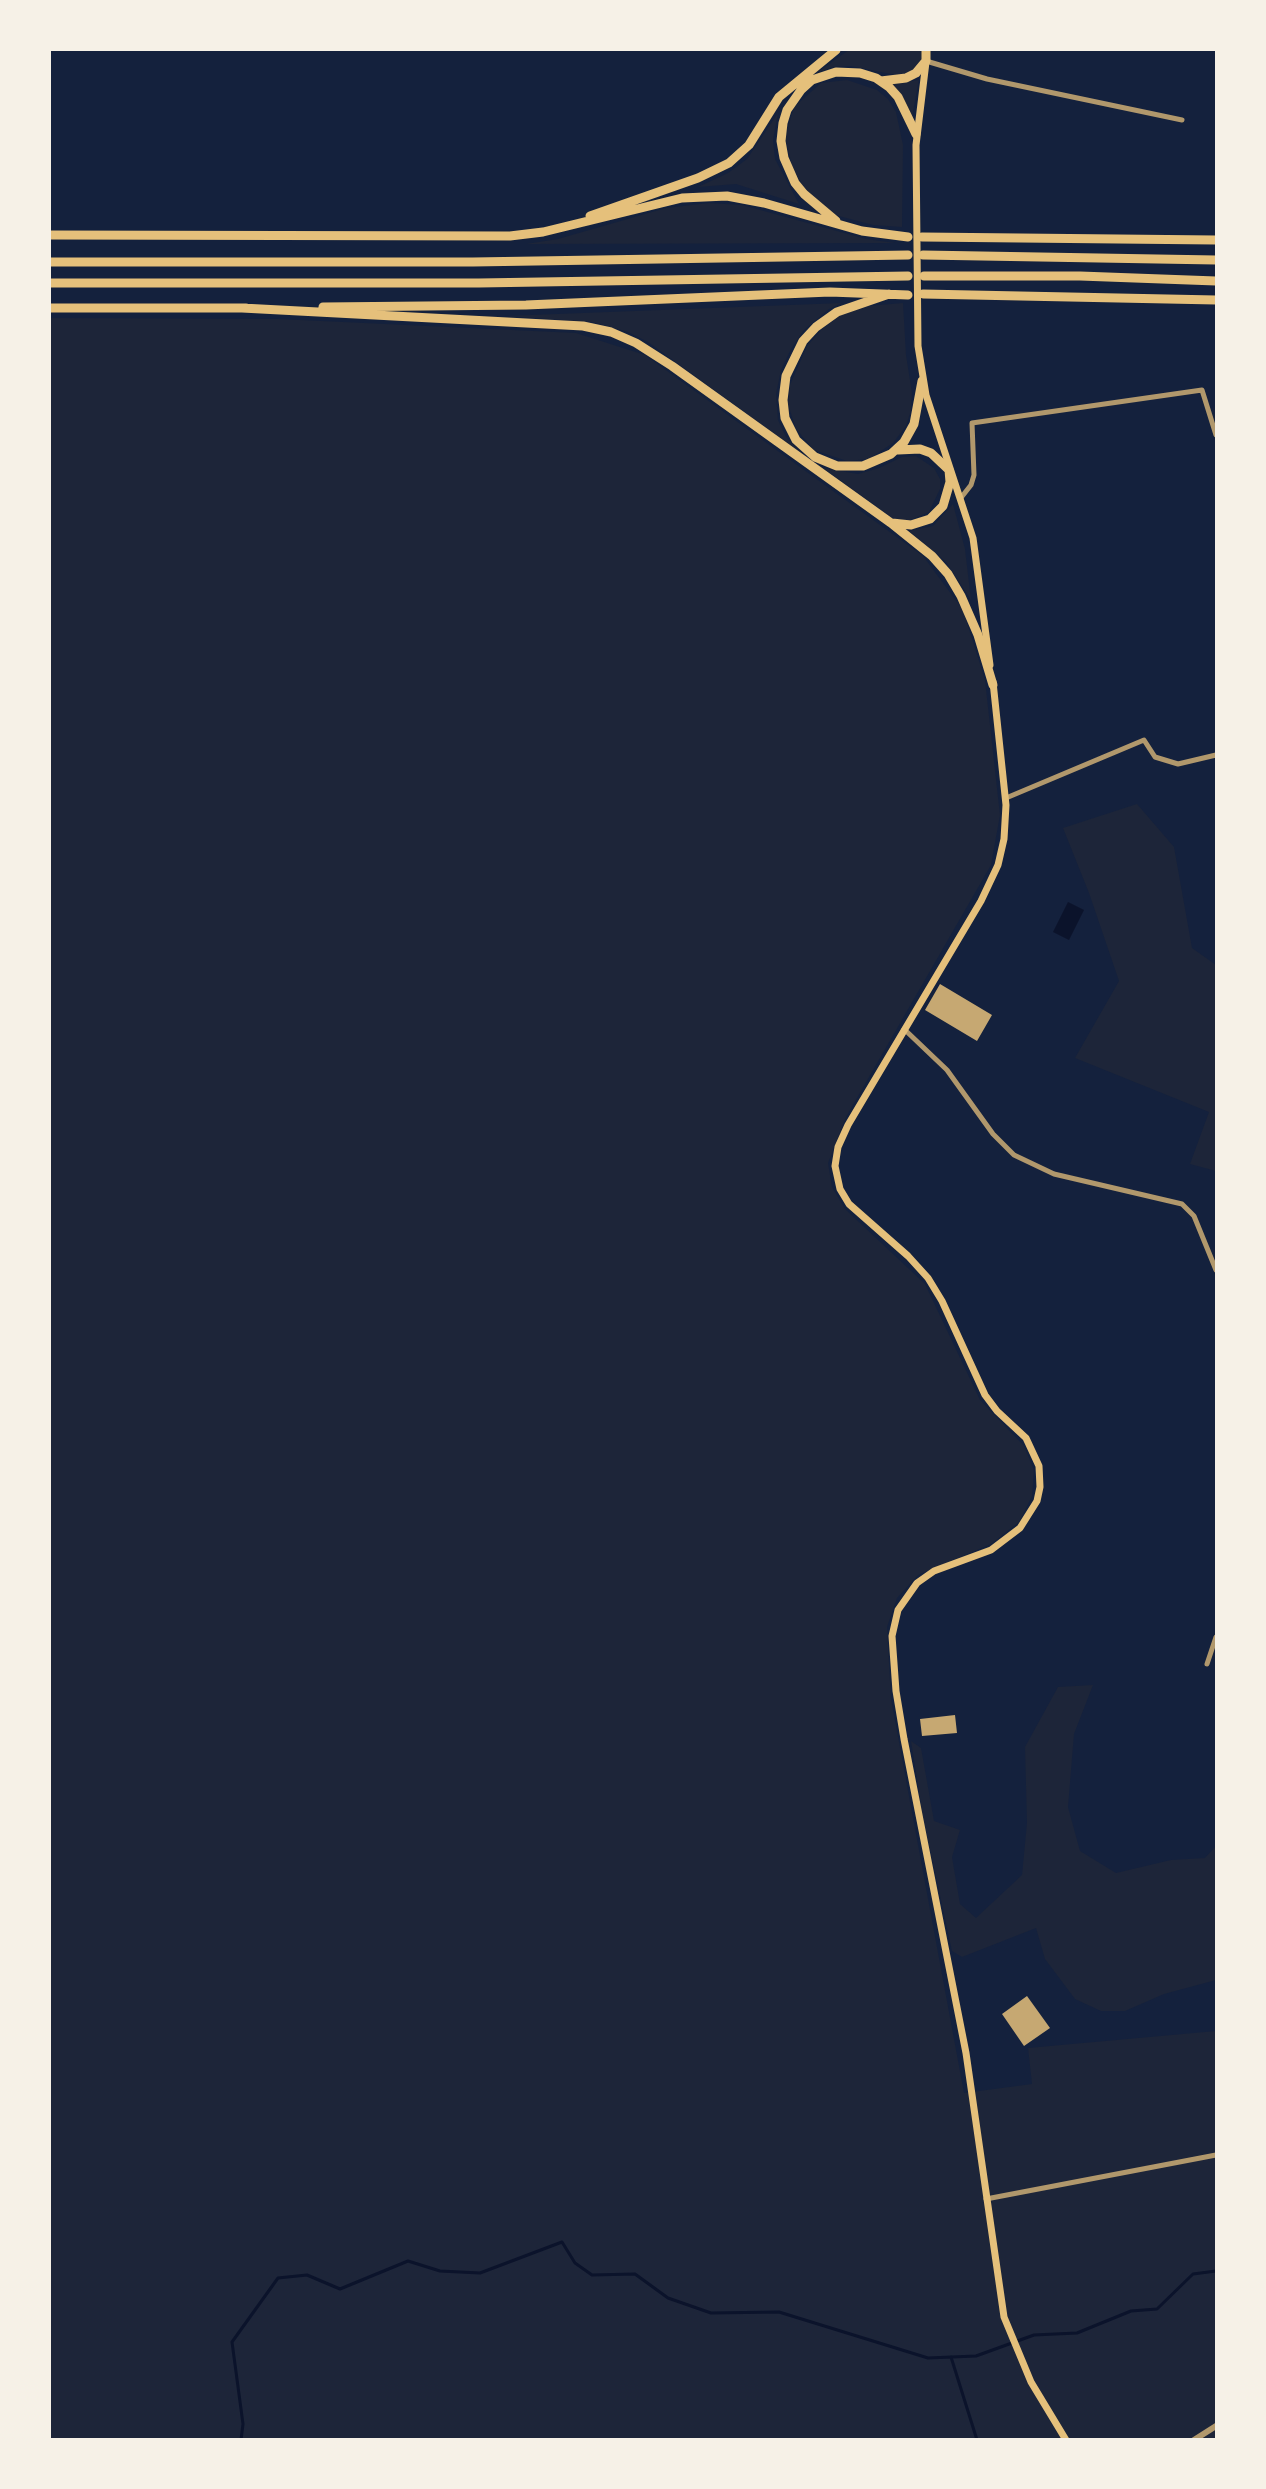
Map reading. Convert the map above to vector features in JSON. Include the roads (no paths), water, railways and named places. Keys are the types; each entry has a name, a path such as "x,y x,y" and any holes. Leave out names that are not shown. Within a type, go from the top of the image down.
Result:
{"highway":[{"path":"543,232 662,192 729,163 749,145 779,97 836,50"},
{"path":"843,226 814,205 795,183 781,141 783,123 794,98 818,78 836,72 849,72 881,81 910,76 926,61 928,50"},
{"path":"881,81 897,97 916,134"},
{"path":"50,236 510,236 543,232 682,198 727,195 876,234 908,237"},
{"path":"922,237 1107,237 1216,240"},
{"path":"50,262 463,262 908,255"},
{"path":"923,255 1216,260"},
{"path":"50,283 479,283 908,276"},
{"path":"924,276 1080,276 1216,280"},
{"path":"50,308 525,304 830,292 878,292 908,295"},
{"path":"889,294 837,312 816,327 803,341 788,368 783,400 785,418 796,440 824,462 837,466 863,466 898,450 923,450 939,459 949,470 948,493 937,513 916,524 891,523"},
{"path":"923,294 1216,300"},
{"path":"242,308 561,324 611,332 636,343 672,366 891,523 932,556 948,574 961,596 978,635 993,685"},
{"path":"898,450 914,424 922,381"}],"main road":[{"path":"926,61 916,134 916,320 922,381 949,470 973,538 1006,798 1003,846 991,882 840,1142 835,1166 837,1180 852,1208 908,1256 928,1278 942,1301 983,1393 997,1411 1029,1443 1040,1475 1037,1501 1020,1528 992,1550 925,1577 903,1599 892,1628 896,1691 966,2053 986,2199 1007,2327 1018,2356 1066,2439"}],"street":[{"path":"926,61 972,76 1182,120"},
{"path":"960,499 971,485 974,475 972,423 1202,390 1216,435"},
{"path":"1006,798 1144,740 1155,757 1178,764 1216,755"},
{"path":"904,1029 947,1070 993,1134 1014,1155 1054,1174 1182,1204 1194,1216 1216,1270"},
{"path":"1207,1664 1216,1637"},
{"path":"986,2199 1216,2155"},
{"path":"1194,2439 1216,2427"}],"waterway":[{"path":"241,2440 243,2424 232,2342 278,2278 307,2275 340,2289 408,2261 440,2271 480,2273 562,2242 575,2263 592,2275 635,2274 668,2298 711,2313 779,2312 928,2358 976,2356 1034,2335 1077,2333 1131,2311 1157,2309 1193,2274 1216,2271"},
{"path":"951,2357 977,2440"}]}
